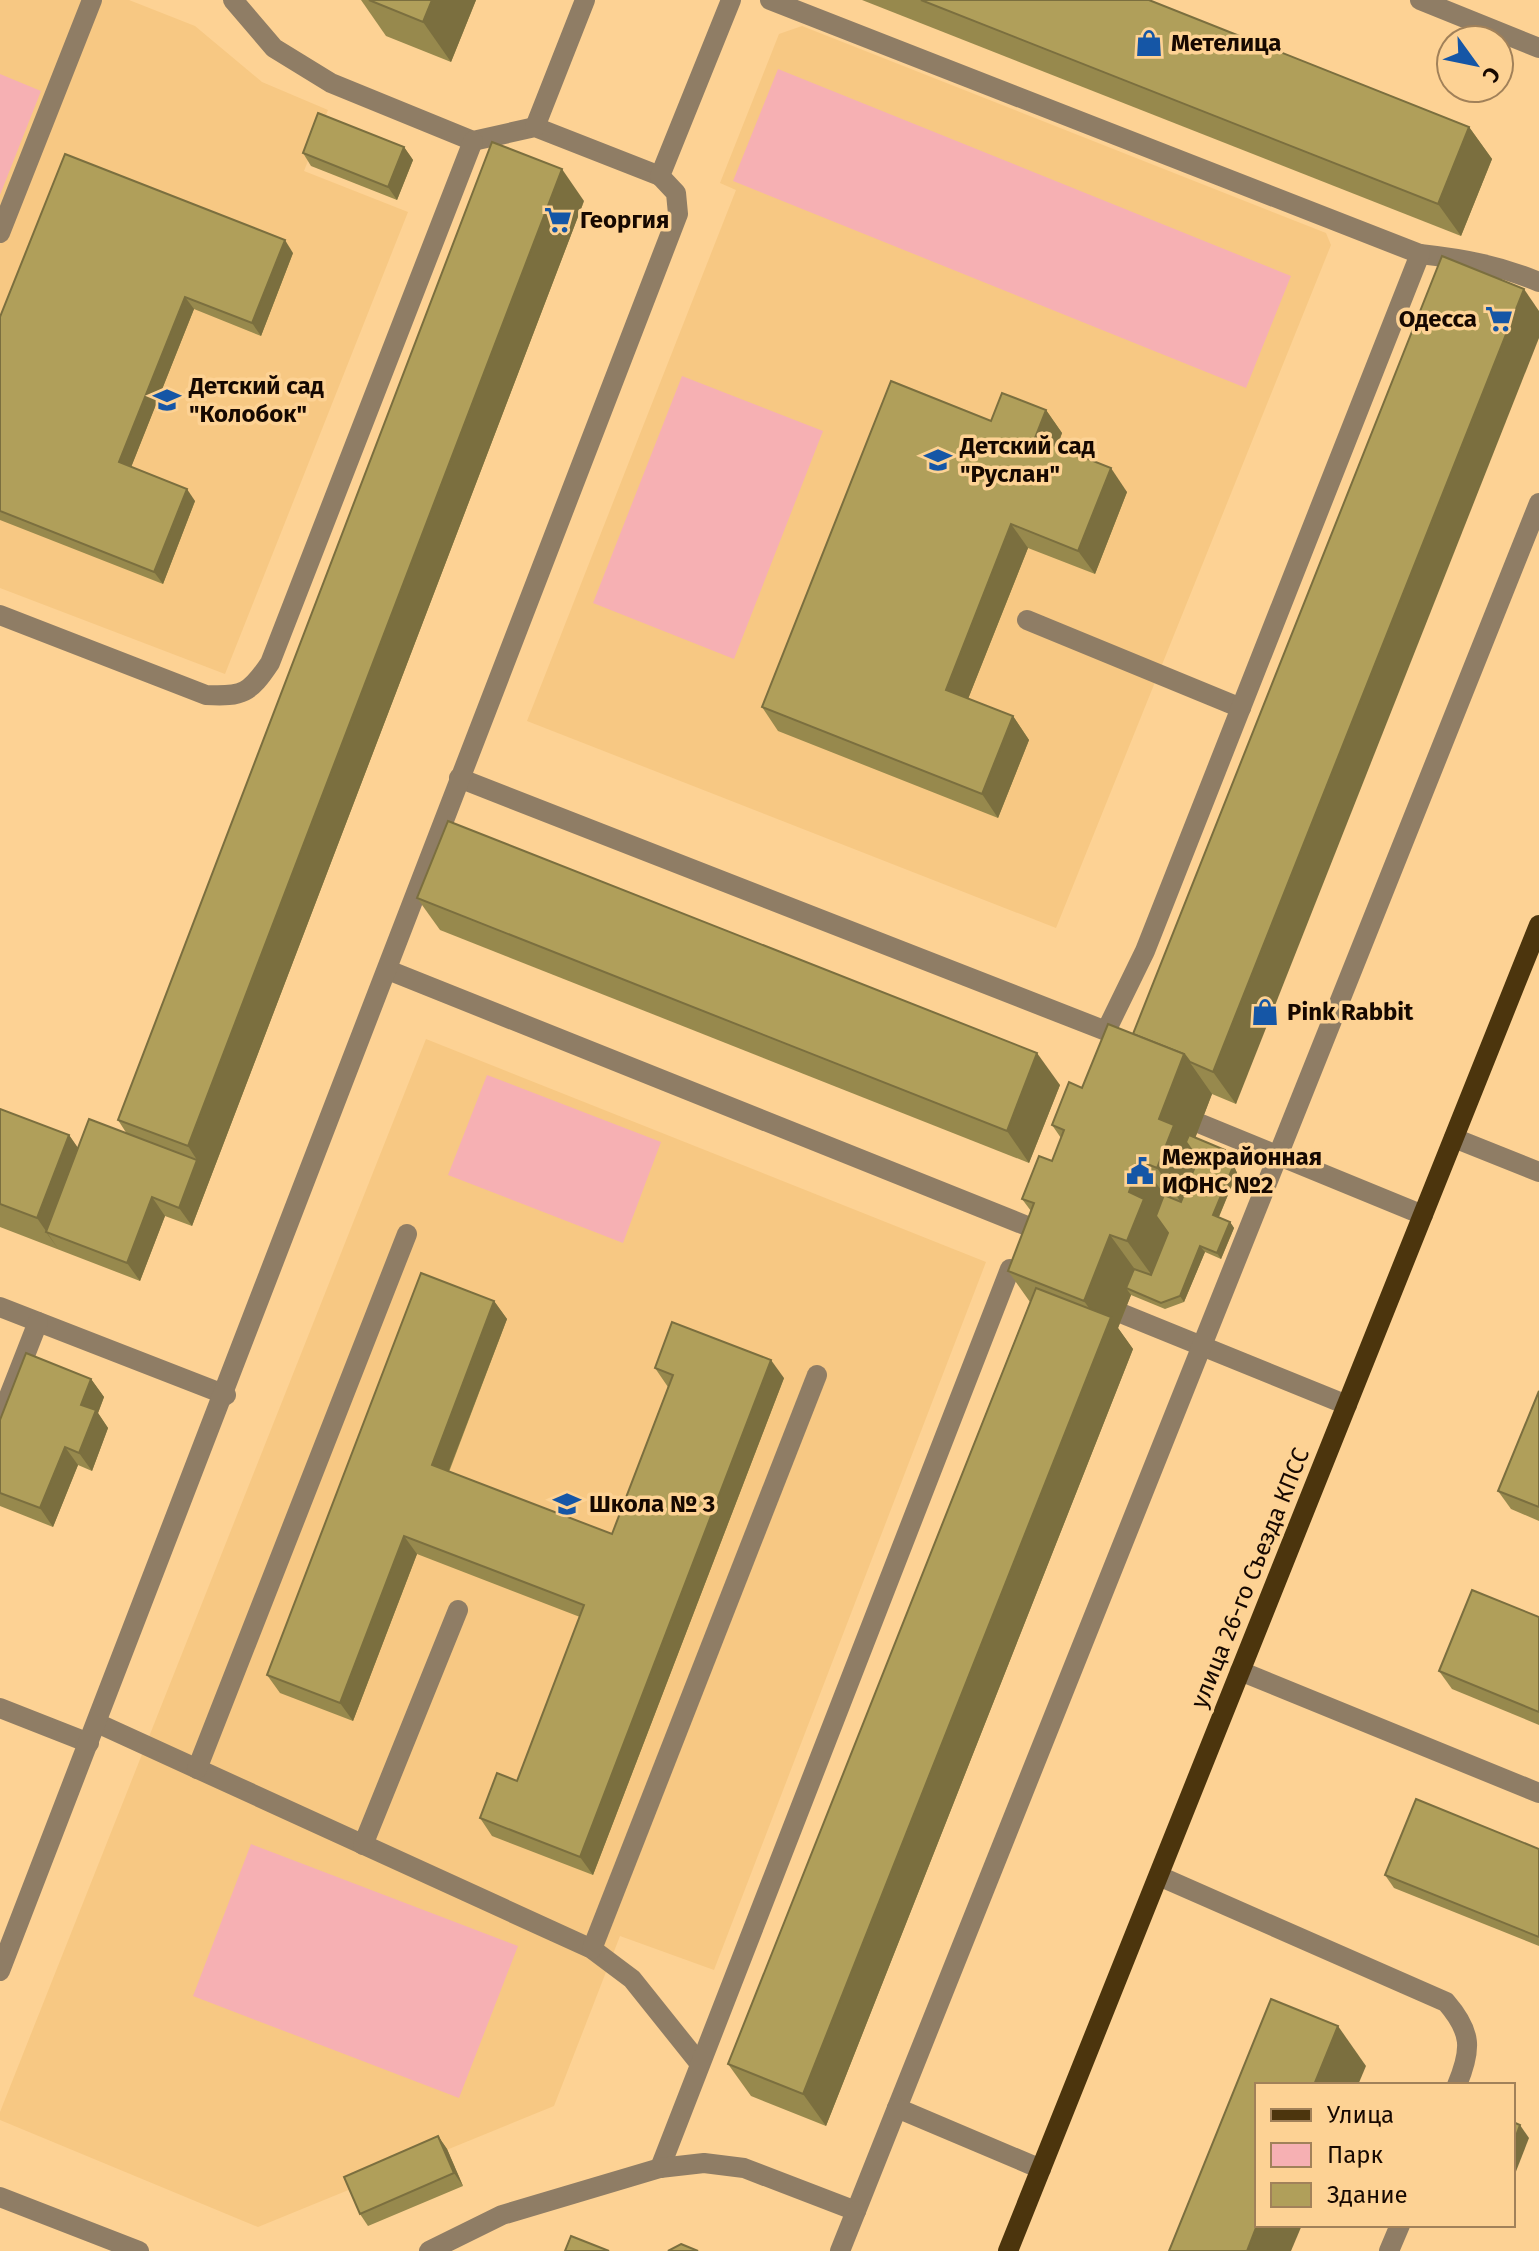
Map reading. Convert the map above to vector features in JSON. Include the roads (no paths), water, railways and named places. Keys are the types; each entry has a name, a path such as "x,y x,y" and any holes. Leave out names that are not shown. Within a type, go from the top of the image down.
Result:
{"main road":[{"name":"улица 26-го Съезда КПСС","path":"1008,2251 1539,925"}],"street":[{"path":"0,233 92,0"},
{"path":"0,1971 226,1395 459,778 678,214 676,193 660,176 535,127 473,141 331,83 274,48 233,0"},
{"path":"535,127 585,0"},
{"path":"660,176 731,0"},
{"path":"770,0 1420,254 1478,261 1539,282"},
{"path":"1420,0 1539,48"},
{"path":"0,615 206,695 232,696 256,685 270,663 473,141"},
{"path":"1097,1055 1145,951 1420,254"},
{"path":"840,2251 1539,503"},
{"path":"1027,620 1241,708"},
{"path":"459,778 1106,1031"},
{"path":"388,970 1022,1240 1034,1278"},
{"path":"1201,1124 1423,1215"},
{"path":"1454,1138 1539,1172"},
{"path":"197,1769 407,1234"},
{"path":"660,2168 1022,1240"},
{"path":"0,1307 226,1395"},
{"path":"1123,1314 1347,1405"},
{"path":"0,1419 38,1322"},
{"path":"592,1949 817,1375"},
{"path":"363,1845 458,1610"},
{"path":"1240,1671 1539,1793"},
{"path":"0,1708 89,1743"},
{"path":"97,1723 592,1949 632,1979 700,2064"},
{"path":"1159,1876 1446,2002 1461,2019 1469,2046 1458,2083"},
{"path":"897,2108 1041,2169"},
{"path":"429,2251 502,2215 660,2168 704,2163 744,2168 856,2211"},
{"path":"0,2197 139,2251"},
{"path":"1389,2251 1399,2227"}],"place":[{"name":"Метелица","path":"1149,43"},
{"name":"Георгия","path":"558,220"},
{"name":"Одесса","path":"1499,319"},
{"name":"Детский сад \"Колобок\"","path":"167,400"},
{"name":"Детский сад \"Руслан\"","path":"938,460"},
{"name":"Pink Rabbit","path":"1265,1012"},
{"name":"Межрайонная ИФНС №2","path":"1140,1171"},
{"name":"Школа № 3","path":"567,1504"}]}
